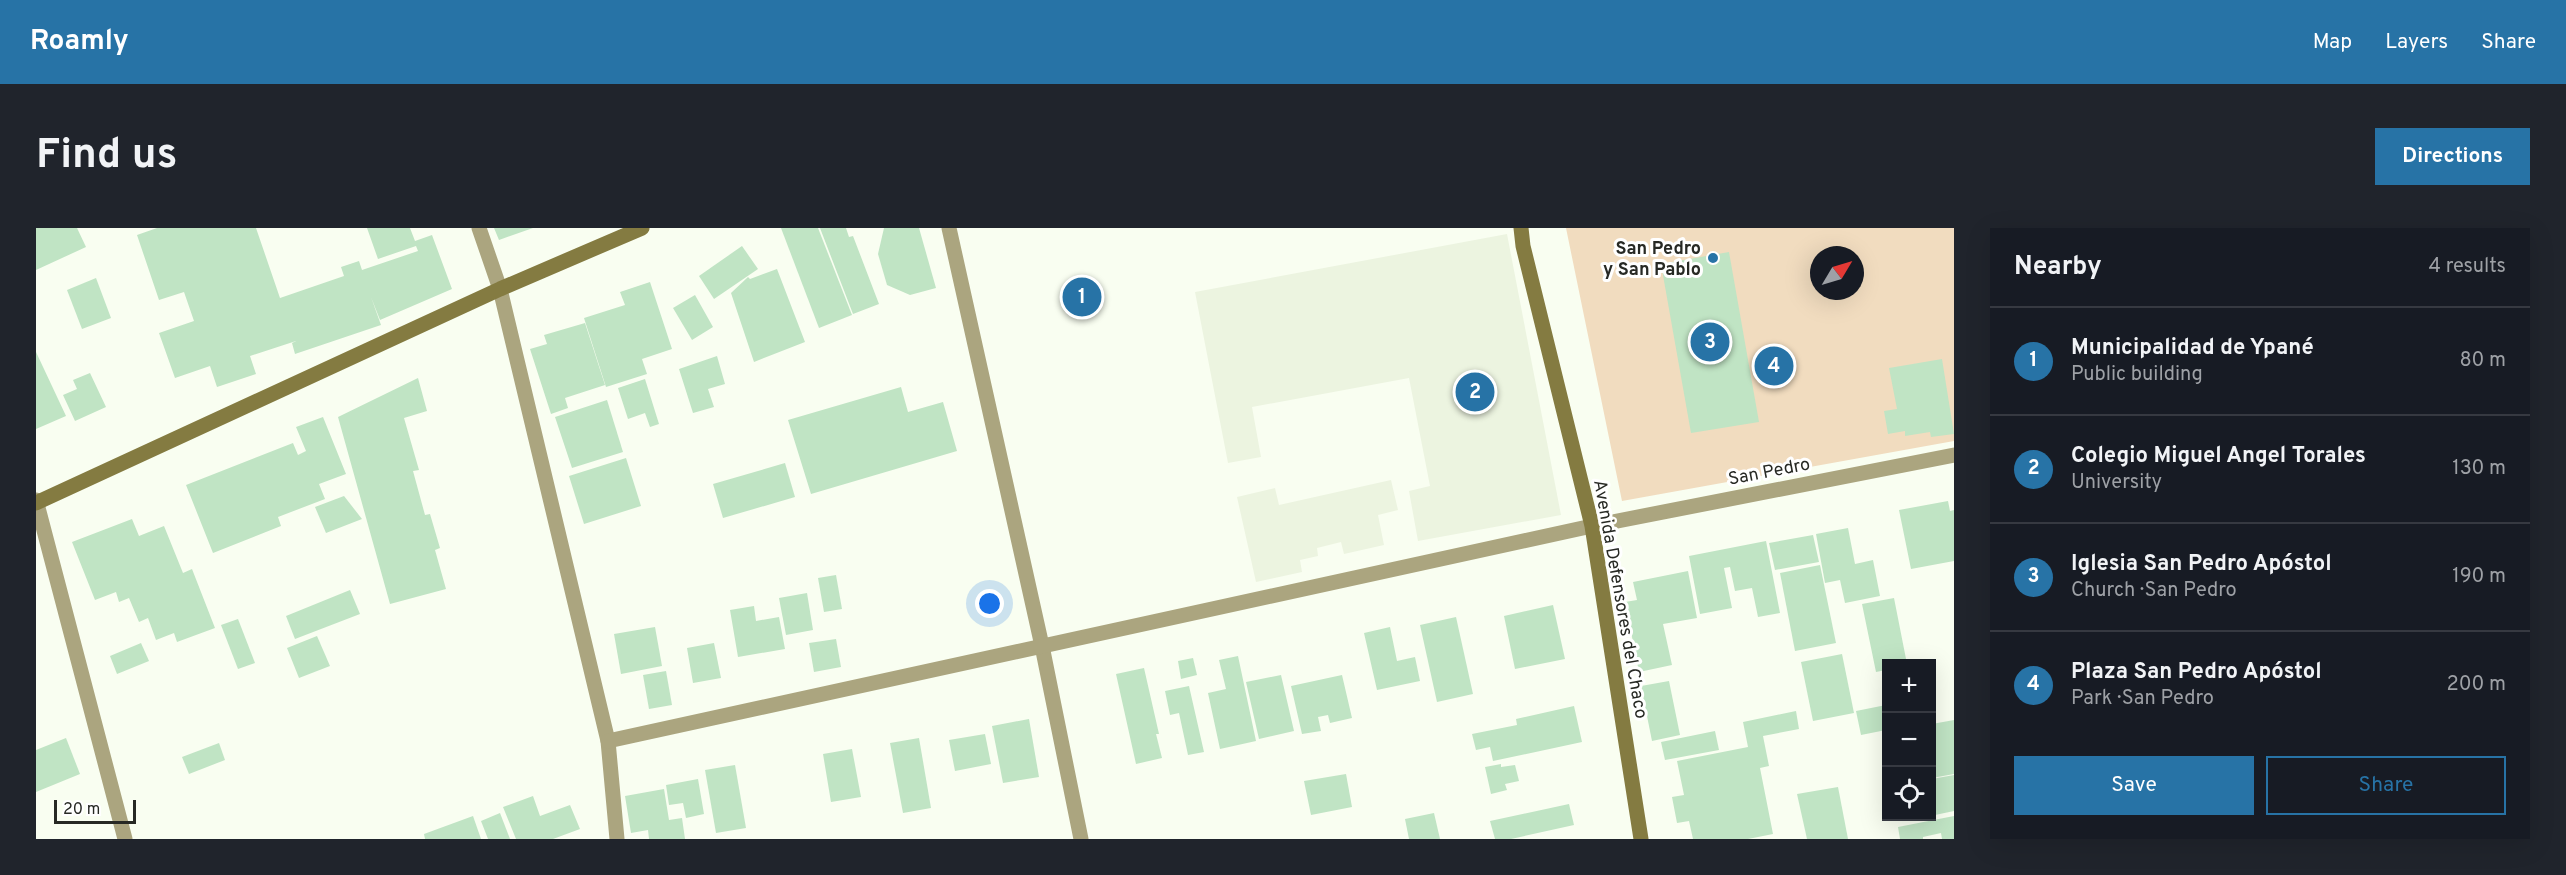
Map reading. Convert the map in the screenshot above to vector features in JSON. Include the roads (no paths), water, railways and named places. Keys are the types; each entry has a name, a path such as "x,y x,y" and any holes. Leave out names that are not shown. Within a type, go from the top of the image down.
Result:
{"main road":[{"path":"36,502 500,290 642,228"},
{"name":"Avenida Defensores del Chaco","path":"1521,228 1523,246 1592,526 1641,839"}],"street":[{"path":"479,228 500,290 608,741 617,839"},
{"path":"949,228 1042,646 1081,839"},
{"name":"San Pedro","path":"608,741 1592,526 1954,455"},
{"path":"36,502 125,839"}],"place":[{"name":"San Pedro y San Pablo","path":"1713,258"},
{"name":"Municipalidad de Ypané","path":"1082,297"},
{"name":"Iglesia San Pedro Apóstol","path":"1710,342"},
{"name":"Plaza San Pedro Apóstol","path":"1774,366"},
{"name":"Colegio Miguel Angel Torales","path":"1475,392"}]}
